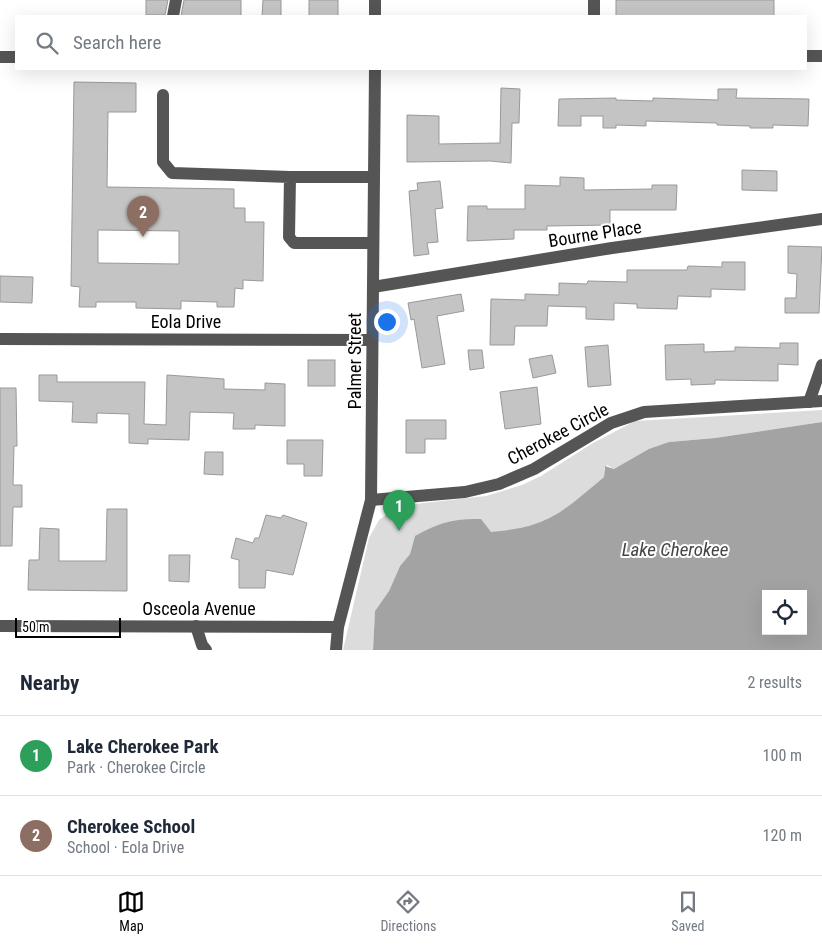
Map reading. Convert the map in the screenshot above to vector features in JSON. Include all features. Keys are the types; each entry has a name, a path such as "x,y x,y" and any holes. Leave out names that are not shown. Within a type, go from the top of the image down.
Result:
{"street":[{"path":"173,15 176,0"},
{"path":"375,0 375,15"},
{"path":"594,0 594,15"},
{"path":"807,56 822,56"},
{"path":"0,57 15,57"},
{"name":"Palmer Street","path":"336,650 338,627 371,500 375,70"},
{"path":"163,95 163,162 172,173 290,177 374,176"},
{"path":"290,177 289,237 294,243 373,243"},
{"name":"Bourne Place","path":"373,287 612,248 822,219"},
{"name":"Eola Drive","path":"0,339 372,340"},
{"path":"808,402 822,365"},
{"name":"Cherokee Circle","path":"371,500 465,492 499,484 534,470 611,423 644,412 822,401"},
{"name":"Osceola Avenue","path":"0,626 338,627"},
{"path":"196,626 202,645 206,650"}],"shaded area":[{"path":"822,410 822,422 715,438 669,442 614,469 607,465 604,468 604,477 572,505 545,522 509,531 415,536 410,554 400,566 389,591 375,611 373,650 343,650 369,538 379,520 398,506 486,496 522,485 541,476 593,443 635,421"}],"water":[{"name":"Lake Cherokee","path":"822,422 822,650 373,650 375,611 389,591 400,566 410,554 415,536 439,525 463,519 481,519 491,532 511,530 541,522 565,509 604,477 605,466 614,469 649,449 669,442 715,438"}],"building":[{"path":"146,0 168,0 165,15 146,15"},
{"path":"184,0 241,0 241,15 181,15"},
{"path":"263,0 281,0 281,15 262,15"},
{"path":"309,0 338,0 338,15 309,15"},
{"path":"616,0 774,0 774,15 616,15"},
{"path":"74,82 136,83 136,112 108,112 107,187 234,189 234,208 245,208 245,222 264,222 263,281 243,280 243,289 235,288 234,307 217,307 217,302 181,301 181,309 136,308 136,302 96,302 96,307 79,307 80,287 71,286","holes":["98,230 179,231 179,264 98,263"]},
{"path":"501,88 520,89 519,123 512,123 511,163 490,161 407,162 407,115 439,116 439,144 500,143"},
{"path":"718,89 737,89 736,98 809,99 808,126 773,125 773,128 750,128 750,126 717,125 717,123 646,121 646,126 616,125 616,128 603,128 603,116 581,116 581,126 558,126 559,99 616,98 616,100 653,101 653,98 718,100"},
{"path":"742,170 777,171 777,191 742,190"},
{"path":"560,177 584,178 584,190 652,189 652,185 677,185 676,210 610,210 610,225 547,226 547,230 514,230 514,239 467,241 468,206 487,206 487,209 525,209 525,185 560,186"},
{"path":"440,181 443,208 435,209 438,242 427,243 429,254 414,256 409,191 418,190 417,183"},
{"path":"788,246 822,247 819,313 785,313 785,298 796,298 797,274 788,273"},
{"path":"722,262 745,262 745,290 711,289 711,297 678,296 677,309 637,308 637,304 614,303 614,320 586,319 586,307 548,306 547,326 515,326 514,345 490,345 491,299 525,300 525,294 559,295 559,283 587,284 588,281 627,282 627,270 687,270 688,266 722,267"},
{"path":"0,276 33,277 32,303 0,302"},
{"path":"461,294 464,311 437,316 445,364 422,368 414,319 411,320 408,303"},
{"path":"780,343 798,343 798,365 778,364 778,381 715,380 715,384 691,385 691,379 666,380 665,345 704,344 704,352 735,351 735,347 780,348"},
{"path":"608,345 611,385 588,387 585,347"},
{"path":"468,350 482,350 484,368 470,370"},
{"path":"552,355 556,373 533,378 529,359"},
{"path":"308,360 335,360 335,386 308,386"},
{"path":"39,375 57,375 57,382 145,382 144,424 166,425 167,375 224,379 224,389 265,390 265,383 285,384 285,426 255,425 255,429 233,429 234,413 190,412 189,440 148,439 148,444 129,443 129,414 97,413 97,423 72,422 73,402 39,401"},
{"path":"537,387 541,424 505,429 500,392"},
{"path":"0,388 16,388 17,446 14,446 13,485 22,485 22,507 13,507 12,546 0,546"},
{"path":"406,420 446,420 446,439 425,439 425,453 406,453"},
{"path":"287,440 323,440 322,476 304,476 304,464 287,464"},
{"path":"205,452 223,452 223,475 204,474"},
{"path":"107,509 127,509 127,591 28,590 29,560 39,560 40,528 59,529 59,561 106,561"},
{"path":"266,515 281,518 283,515 307,523 293,575 266,570 265,588 239,588 239,560 231,558 236,538 253,543 255,538 259,538"},
{"path":"169,555 190,555 189,582 169,581"}],"place":[{"name":"Cherokee School","path":"143,237"},
{"name":"Lake Cherokee Park","path":"399,531"}]}
